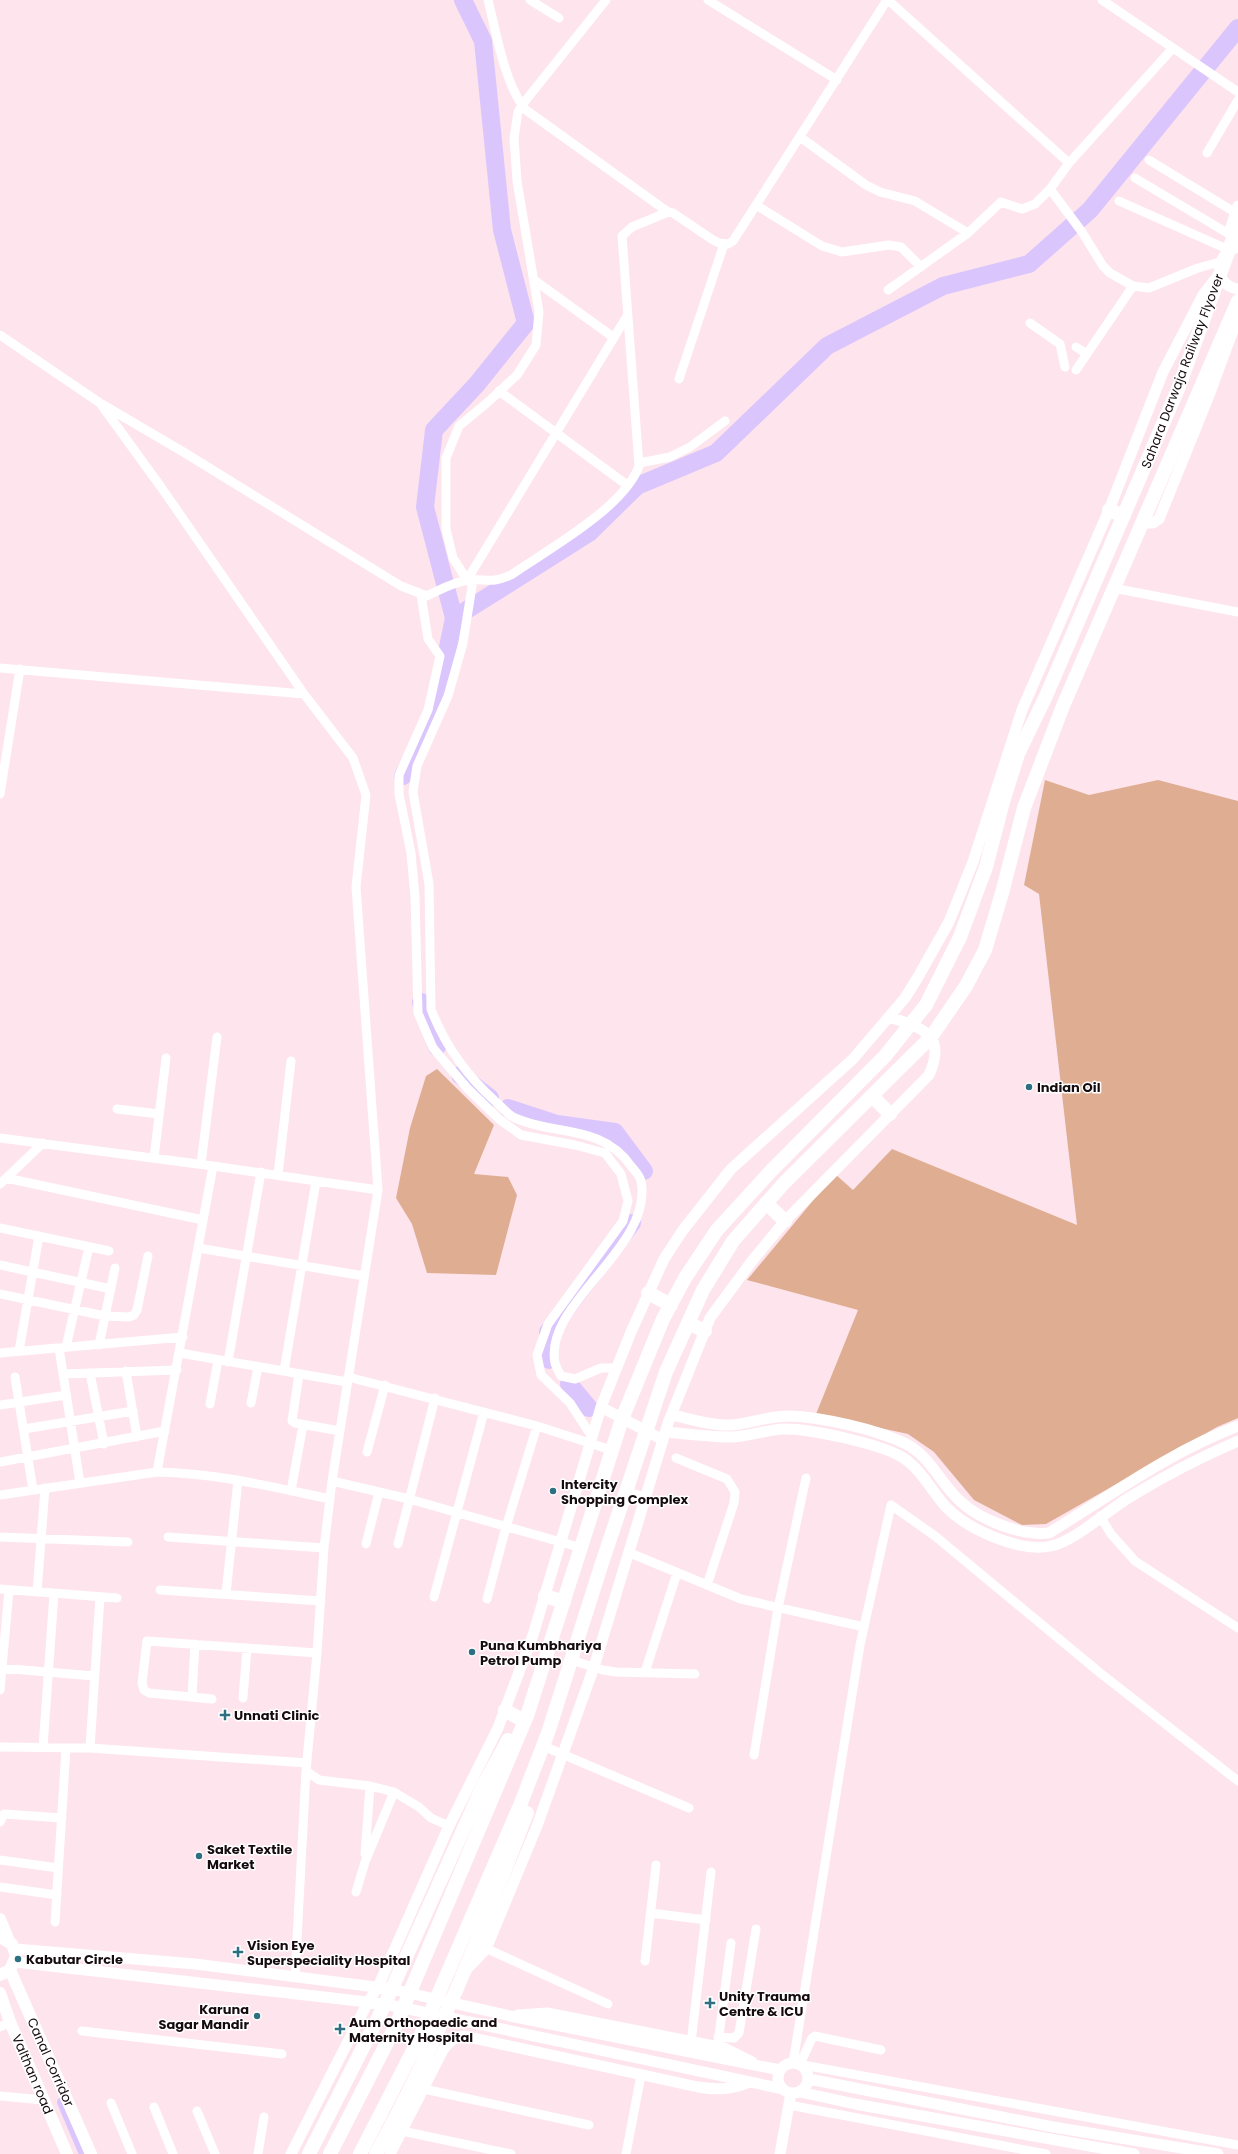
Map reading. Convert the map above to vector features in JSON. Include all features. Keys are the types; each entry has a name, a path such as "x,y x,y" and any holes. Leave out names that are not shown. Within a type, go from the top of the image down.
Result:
{"highway":[{"name":"Sahara Darwaja Railway Flyover","path":"525,1718 582,1548 611,1450 622,1419 671,1304 685,1278 717,1230 771,1171 885,1056 912,1025 926,1006 960,937 986,867 1003,802 1018,754 1124,516 1178,389 1235,220"},
{"name":"Sahara Darwaja Railway Flyover","path":"360,2154 419,2038 528,1786 543,1746 666,1372 703,1290 732,1241 784,1183 931,1037 966,986 985,950 1002,893 1024,808 1063,706 1238,301"},
{"path":"1109,510 1124,516"},
{"path":"872,1096 890,1114"},
{"path":"766,1203 785,1221"},
{"path":"648,1293 671,1304"},
{"path":"688,1322 705,1331"},
{"path":"626,1494 646,1500"},
{"path":"545,1596 564,1602"},
{"path":"505,1710 525,1718"},
{"path":"330,2154 396,2025 496,1792 525,1718"},
{"path":"309,2154 385,2004 385,1988 482,1788 514,1729 525,1718"},
{"path":"376,2154 420,2069 462,1974 481,1946 536,1792 528,1786"}],"main road":[{"path":"0,1919 8,1943 8,1969"},
{"name":"Canal Corridor","path":"8,1969 91,2154"},
{"name":"Valthan road","path":"0,1993 5,2025 44,2100 67,2154"}],"street":[{"path":"488,0 511,86 522,105 668,212 673,213 713,240 724,244 733,241 887,0 1069,163"},
{"path":"530,0 559,18"},
{"path":"471,581 453,558 446,529 446,458 459,426 517,375 536,345 538,312 517,181 514,138 518,112 606,0"},
{"path":"708,0 837,80"},
{"path":"1102,0 1238,92"},
{"path":"888,290 968,233 1001,202 1022,209 1028,208 1050,189 1069,163 1173,48"},
{"path":"1207,153 1238,100"},
{"path":"800,137 866,184 880,192 915,201 968,233"},
{"path":"1149,160 1235,220"},
{"path":"1135,178 1235,220"},
{"path":"1050,189 1110,273 1133,286 1149,288 1198,268 1220,262 1230,249 1235,220"},
{"path":"1119,200 1230,249"},
{"path":"756,205 822,246 842,252 889,245 901,247 921,267"},
{"path":"0,335 100,403 185,453 401,586 424,595 457,582 490,582 511,575 584,525 611,504 635,477 639,463 622,236 632,226 668,212"},
{"path":"679,379 724,244"},
{"path":"1220,262 1220,274 1229,286 1238,289"},
{"path":"291,2154 368,2002 385,1988 449,1826 498,1728 533,1635 601,1407 648,1293 664,1259 683,1230 732,1170 853,1059 889,1017 918,978 949,922 973,862 1019,716 1109,510 1162,372 1203,295 1212,281 1220,274"},
{"path":"534,280 614,337"},
{"path":"1076,370 1133,286"},
{"path":"617,1368 600,1368 575,1379 561,1376 555,1363 555,1340 568,1316 634,1226 642,1204 641,1179 624,1155 602,1140 569,1130 537,1126 513,1117 479,1087 456,1059 439,1029 432,1009 429,884 414,792 417,766 448,696 463,643 471,581 555,434 627,316"},
{"path":"1144,517 1153,522 1159,520 1208,398 1238,317"},
{"path":"1030,323 1060,344 1065,367"},
{"path":"1076,347 1087,354"},
{"path":"499,392 555,434 628,485"},
{"path":"100,403 161,487 304,694 353,758 366,795 356,887 378,1190 332,1481 324,1548 317,1653 306,1767 295,1977"},
{"path":"639,463 670,457 683,450 725,421"},
{"path":"1113,588 1238,612"},
{"path":"424,595 428,639 440,656 428,710 400,775 399,794 411,853 415,904 418,1013 433,1048 467,1088 499,1119 521,1135 575,1145 605,1153 622,1174 628,1201 623,1220 548,1324 537,1355 541,1375 570,1402 591,1440"},
{"path":"0,668 304,694"},
{"path":"0,794 20,669"},
{"path":"608,2004 481,1946 538,1826 562,1754 594,1667 630,1553 664,1436 710,1318 752,1261 785,1221 929,1075 936,1060 937,1050 931,1037 912,1025 889,1017"},
{"path":"201,1164 217,1037"},
{"path":"154,1158 166,1058"},
{"path":"278,1175 291,1061"},
{"path":"117,1109 159,1114"},
{"path":"0,1138 261,1172 378,1190"},
{"path":"3,1181 43,1144"},
{"path":"157,1472 184,1337 213,1166"},
{"path":"228,1362 261,1172"},
{"path":"284,1371 303,1266 316,1180"},
{"path":"3,1181 203,1220"},
{"path":"0,1228 109,1251"},
{"path":"20,1352 39,1236"},
{"path":"80,1483 63,1374 62,1348 75,1310 89,1247"},
{"path":"198,1248 364,1276"},
{"path":"0,1294 105,1316 129,1317 134,1315 137,1310 148,1256"},
{"path":"0,1264 111,1289"},
{"path":"100,1345 115,1268"},
{"path":"0,1353 184,1337"},
{"path":"180,1353 299,1374 385,1385 591,1440 611,1450"},
{"path":"210,1404 218,1360"},
{"path":"251,1403 258,1367"},
{"path":"63,1374 177,1370"},
{"path":"126,1371 137,1437"},
{"path":"90,1373 104,1444"},
{"path":"299,1374 292,1421 303,1425 340,1431"},
{"path":"15,1377 33,1490"},
{"path":"368,1452 385,1385"},
{"path":"0,1406 66,1395"},
{"path":"398,1544 435,1398"},
{"path":"601,1407 646,1431 664,1436 730,1437 781,1429 805,1430 887,1450 901,1456 916,1468 947,1508 987,1534 1016,1544 1038,1548 1065,1542 1100,1516 1130,1497 1207,1454 1238,1441"},
{"path":"24,1429 133,1411"},
{"path":"434,1597 484,1412"},
{"path":"672,1415 709,1423 732,1425 771,1418 801,1417 861,1428 884,1435 904,1443 923,1454 960,1501 978,1513 1007,1527 1024,1533 1036,1534 1049,1533 1143,1472 1222,1432 1238,1426"},
{"path":"291,1491 303,1425"},
{"path":"487,1599 506,1527 537,1426"},
{"path":"0,1462 75,1450 165,1431"},
{"path":"676,1458 727,1479 735,1492 734,1503 706,1585"},
{"path":"0,1495 157,1472 176,1472 238,1480 330,1499"},
{"path":"754,1756 778,1608 806,1478"},
{"path":"226,1594 230,1541 238,1480"},
{"path":"332,1481 409,1499 582,1548"},
{"path":"37,1592 45,1488"},
{"path":"366,1544 379,1492"},
{"path":"798,2064 864,1627 891,1505 935,1536 1099,1672 1238,1781"},
{"path":"1100,1516 1111,1534 1135,1561 1238,1628"},
{"path":"0,1537 128,1542"},
{"path":"168,1537 324,1548"},
{"path":"630,1553 741,1599 864,1627"},
{"path":"646,1672 677,1573"},
{"path":"0,1690 5,1590 117,1598"},
{"path":"160,1590 321,1601"},
{"path":"43,1747 54,1594"},
{"path":"90,1748 100,1597"},
{"path":"212,1699 150,1693 144,1690 142,1683 147,1641 317,1653"},
{"path":"192,1697 195,1644"},
{"path":"243,1698 247,1648"},
{"path":"571,1660 616,1672 696,1674"},
{"path":"1,1668 94,1676"},
{"path":"0,1746 90,1748 306,1767 319,1780 370,1786 394,1792 419,1807 431,1818 449,1826"},
{"path":"543,1746 689,1808"},
{"path":"55,1922 66,1748"},
{"path":"365,1862 370,1786"},
{"path":"356,1892 365,1862 394,1792"},
{"path":"0,1822 4,1814 62,1818"},
{"path":"0,1860 58,1868"},
{"path":"645,1961 656,1865"},
{"path":"692,2043 712,1872"},
{"path":"0,1887 56,1895"},
{"path":"651,1913 706,1920"},
{"path":"510,2016 547,2013 692,2043 718,2042 734,2038 739,2033 756,1929"},
{"path":"8,1943 195,1964 385,1988 510,2016 780,2070"},
{"path":"718,2042 731,1943"},
{"path":"8,1969 385,2004 855,2104 1134,2154"},
{"path":"82,2031 282,2054"},
{"path":"390,2154 443,2050 450,2041 457,2037 464,2036 698,2088 722,2090 735,2088 750,2082"},
{"path":"798,2064 812,2038 815,2036 881,2050"},
{"path":"718,2042 764,2068"},
{"path":"798,2064 808,2074 809,2079 805,2089 791,2091 778,2080 780,2070 788,2064 798,2064 1238,2145"},
{"path":"420,2069 420,2081 424,2089"},
{"path":"626,2154 641,2075"},
{"path":"809,2079 1053,2127 1218,2154"},
{"path":"424,2089 589,2125"},
{"path":"780,2154 791,2091"},
{"path":"0,2096 44,2100"},
{"path":"111,2103 132,2154"},
{"path":"789,2105 1017,2151 1046,2154"},
{"path":"154,2107 173,2154"},
{"path":"197,2112 215,2154"},
{"path":"258,2154 264,2117"},
{"path":"402,2132 512,2154"},
{"path":"1017,2151 1021,2133"}],"shaded area":[{"path":"1045,780 1089,795 1158,780 1238,801 1238,1418 1217,1427 1046,1524 1022,1525 974,1500 934,1452 908,1434 816,1414 858,1310 747,1280 835,1174 853,1190 892,1149 1077,1225 1039,894 1024,885"},
{"path":"437,1069 494,1125 474,1174 508,1177 517,1195 496,1275 427,1273 412,1224 396,1198 410,1128 426,1076"}],"waterway":[{"path":"403,776 435,711 454,618 425,507 434,430 477,384 526,323 502,230 483,41 463,0"},
{"path":"454,618 589,533 637,486 716,453 827,346 943,286 1029,264 1090,210 1238,28"},
{"path":"421,1002 437,1047"},
{"path":"460,1075 490,1098"},
{"path":"508,1108 557,1124 615,1132 644,1171"},
{"path":"549,1360 548,1332 632,1223"},
{"path":"569,1384 589,1408"},
{"path":"62,2102 84,2154"}],"place":[{"name":"Indian Oil","path":"1029,1087"},
{"name":"Intercity Shopping Complex","path":"553,1491"},
{"name":"Puna Kumbhariya Petrol Pump","path":"472,1652"},
{"name":"Unnati Clinic","path":"225,1715"},
{"name":"Saket Textile Market","path":"199,1856"},
{"name":"Vision Eye Superspeciality Hospital","path":"238,1952"},
{"name":"Kabutar Circle","path":"18,1959"},
{"name":"Unity Trauma Centre & ICU","path":"710,2003"},
{"name":"Karuna Sagar Mandir","path":"257,2016"},
{"name":"Aum Orthopaedic and Maternity Hospital","path":"340,2029"}]}
